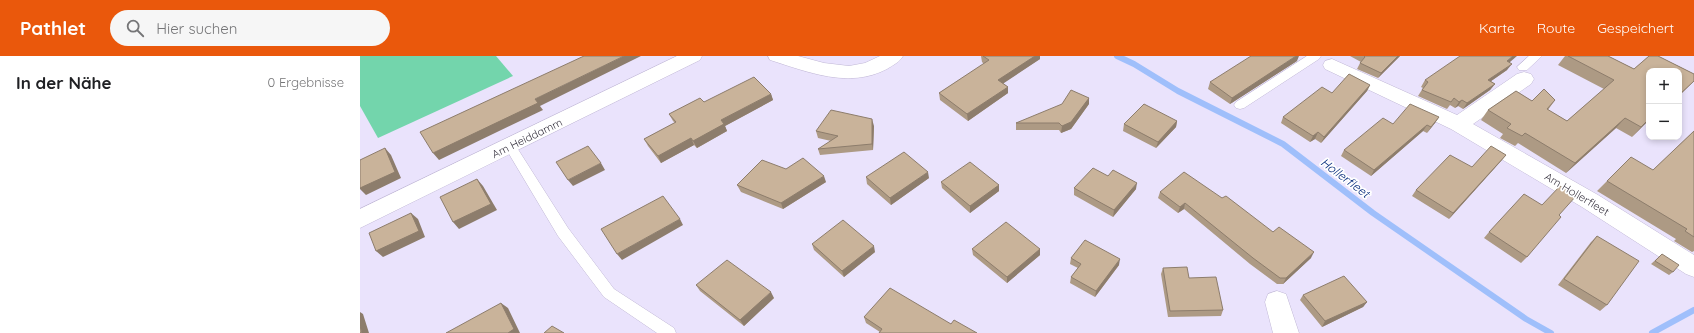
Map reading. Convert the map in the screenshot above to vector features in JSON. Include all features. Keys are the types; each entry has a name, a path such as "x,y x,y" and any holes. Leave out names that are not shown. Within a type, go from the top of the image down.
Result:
{"street":[{"name":"Am Heiddamm","path":"360,219 693,56"},
{"path":"777,56 835,72 854,72 871,69 894,56"},
{"name":"Am Hollerfleet","path":"1324,61 1458,124 1590,201 1694,267"},
{"path":"1458,124 1524,73"},
{"path":"1277,302 1286,333"}],"lane":[{"path":"1524,73 1536,56"},
{"path":"1240,105 1324,61"},
{"path":"510,146 563,232 609,293 669,333"}],"green space":[{"path":"360,56 496,56 513,76 378,138 360,106"}],"building":[{"path":"584,56 624,56 535,99 538,103 433,153 420,132"},
{"path":"983,56 1035,56 998,80 1008,87 967,114 939,93 989,60"},
{"path":"1251,56 1296,56 1232,98 1210,82"},
{"path":"1364,56 1398,56 1381,73 1360,63 1365,57"},
{"path":"1460,56 1513,56 1507,61 1512,64 1488,80 1495,84 1467,103 1462,100 1459,102 1454,98 1451,102 1422,90 1428,82 1425,80"},
{"path":"1568,56 1608,56 1634,69 1649,56 1658,56 1682,68 1646,68 1646,122 1641,127 1625,118 1575,163 1525,133 1522,136 1507,128 1511,124 1488,110 1516,91 1532,101 1544,89 1555,100 1547,109 1567,121 1614,80"},
{"path":"1682,68 1694,74 1694,81 1682,92"},
{"path":"1349,74 1370,85 1324,137 1318,132 1313,136 1283,117 1322,87 1332,93"},
{"path":"754,77 771,94 721,120 724,124 693,141 691,138 658,156 644,139 676,122 669,114 700,98 704,102"},
{"path":"1071,90 1089,98 1071,122 1062,126 1059,123 1016,123 1062,104"},
{"path":"1144,104 1177,121 1158,142 1124,124"},
{"path":"1410,104 1439,117 1431,127 1427,125 1374,170 1344,150 1383,118 1393,124"},
{"path":"831,110 872,119 872,144 818,149 838,136 816,131"},
{"path":"1694,131 1694,237 1685,231 1687,229 1607,181 1631,157 1653,170"},
{"path":"588,146 601,163 568,180 556,162"},
{"path":"1491,146 1506,155 1453,213 1416,190 1450,155 1472,167"},
{"path":"385,148 395,172 360,188 360,160"},
{"path":"904,152 928,172 890,198 866,177"},
{"path":"803,158 824,176 781,203 737,185 762,160 786,169"},
{"path":"970,162 999,185 970,206 941,182"},
{"path":"1093,168 1108,176 1113,170 1137,183 1114,210 1074,188"},
{"path":"1184,172 1222,198 1226,196 1273,232 1279,227 1314,252 1286,278 1280,278 1185,203 1180,207 1160,192"},
{"path":"477,179 491,204 453,222 440,197"},
{"path":"1560,186 1576,196 1559,215 1561,217 1527,257 1489,232 1524,194 1542,205"},
{"path":"663,196 680,219 617,254 601,229"},
{"path":"411,213 419,231 376,251 369,233"},
{"path":"843,220 874,246 842,271 812,244"},
{"path":"1006,222 1040,249 1007,277 972,249"},
{"path":"1597,236 1639,261 1607,305 1564,279"},
{"path":"1085,240 1120,259 1096,291 1071,277 1081,264 1071,258"},
{"path":"1662,254 1679,265 1673,272 1655,261"},
{"path":"727,260 771,292 740,320 696,285"},
{"path":"1187,267 1189,278 1216,277 1223,310 1170,311 1163,268"},
{"path":"1344,276 1367,302 1325,321 1303,295"},
{"path":"890,288 951,324 954,320 977,333 879,333 882,329 864,317"},
{"path":"501,303 514,329 508,333 446,333"},
{"path":"552,326 564,333 544,333"}],"waterway":[{"name":"Hollerfleet","path":"1117,56 1134,64 1178,91 1283,144 1373,213 1526,319 1551,333"},
{"name":"Hollerfleet","path":"1652,333 1694,310"}]}
